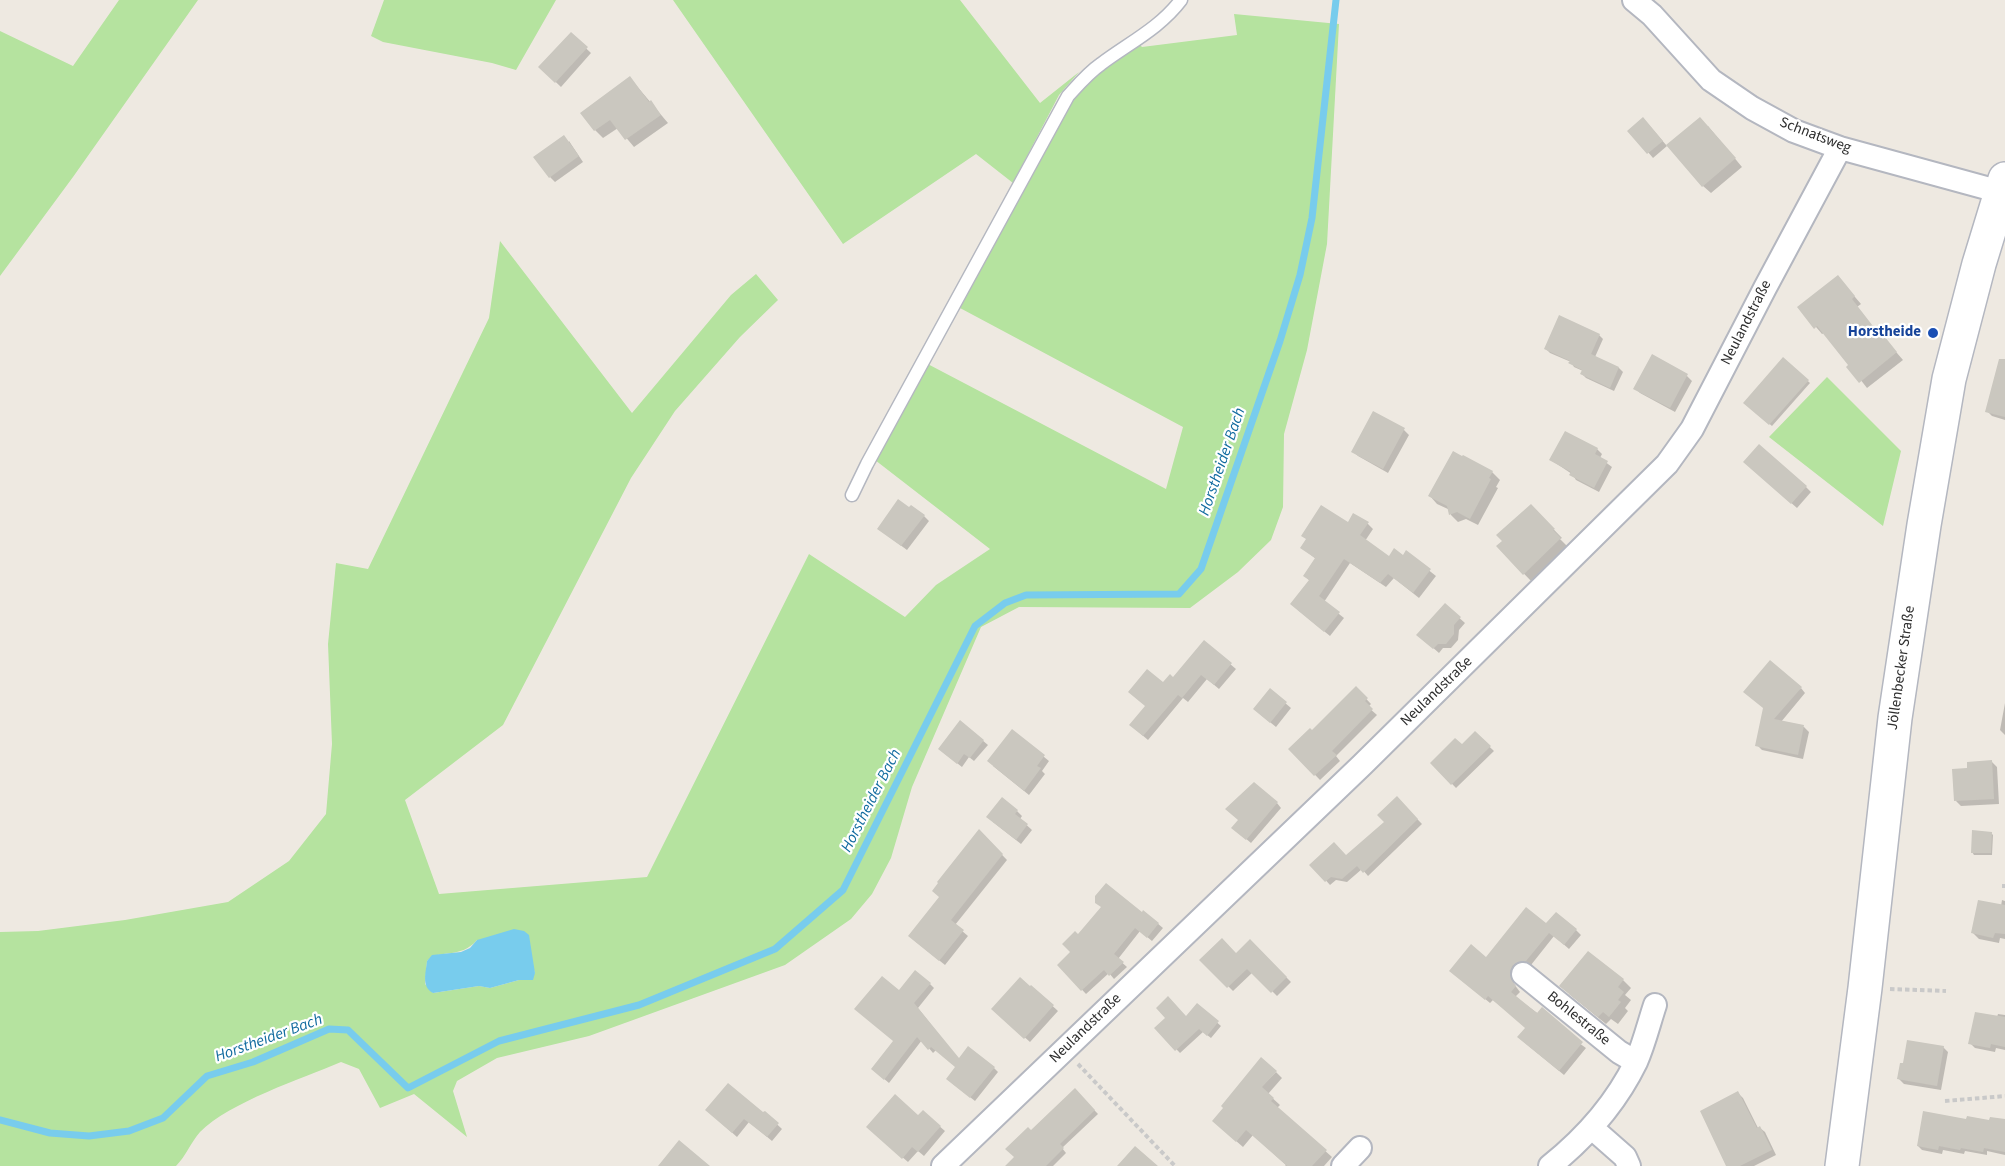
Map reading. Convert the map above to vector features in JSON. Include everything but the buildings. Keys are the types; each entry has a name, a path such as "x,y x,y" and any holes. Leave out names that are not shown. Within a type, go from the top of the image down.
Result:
{"main road":[{"name":"Jöllenbecker Straße","path":"1842,1166 1865,988 1894,718 1935,455 1960,333 2003,185"}],"street":[{"name":"Schnatsweg","path":"1634,0 1652,15 1711,80 1752,108 1794,131 1840,148 2003,185"},
{"name":"Neulandstraße","path":"943,1166 1362,765 1667,464 1692,429 1840,148"},
{"name":"Bohlestraße","path":"1523,974 1619,1052 1636,1062"},
{"path":"1550,1166 1592,1128 1621,1088 1636,1062 1655,1005"},
{"path":"1592,1128 1625,1157 1629,1166"},
{"path":"1343,1166 1360,1148"}],"lane":[{"path":"852,495 1068,96 1101,64 1151,31 1178,4"}],"path":[{"path":"1865,988 1946,991"},
{"path":"1064,1050 1175,1166"},
{"path":"1945,1101 2005,1096"}],"green space":[{"path":"119,0 198,0 0,276 0,31 73,66"},
{"path":"384,0 556,0 516,70 492,63 383,42 371,36"},
{"path":"673,0 960,0 1040,103 1079,72 1059,95 1013,183 976,154 843,244"},
{"path":"1234,14 1339,24 1327,244 1307,350 1284,434 1283,507 1271,540 1238,572 1190,608 1019,607 981,627 912,787 891,858 872,894 851,919 785,965 589,1036 497,1058 457,1081 453,1091 467,1137 414,1094 380,1108 359,1069 341,1062 247,1101 213,1121 200,1132 176,1166 0,1166 0,932 38,931 125,920 228,902 289,861 326,814 332,744 328,644 336,563 368,569 489,318 500,241 632,413 731,295 756,274 778,300 740,337 675,411 631,478 503,725 405,800 439,894 647,877 809,554 905,617 936,585 990,549 875,460 922,361 1166,489 1183,427 960,308 1072,100 1085,83 1140,45 1142,47 1237,35","holes":["477,940 532,964 535,973 526,980 490,988 479,986 433,993 425,984 427,961 437,955 464,950"]},
{"path":"1827,377 1901,451 1883,526 1769,437"}],"water":[{"path":"514,929 524,931 529,935 535,973 533,980 519,980 490,988 479,986 433,993 429,990 425,979 427,961 432,955 461,952 470,948 477,940"}],"waterway":[{"name":"Horstheider Bach","path":"0,1120 50,1133 89,1136 129,1131 163,1118 207,1076 253,1062 329,1029 348,1030 408,1088 499,1041 639,1005 775,949 843,890 975,626 1005,603 1026,595 1179,594 1201,569 1280,341 1300,275 1312,218 1336,0"}],"place":[{"name":"Horstheide","path":"1933,333"}]}
